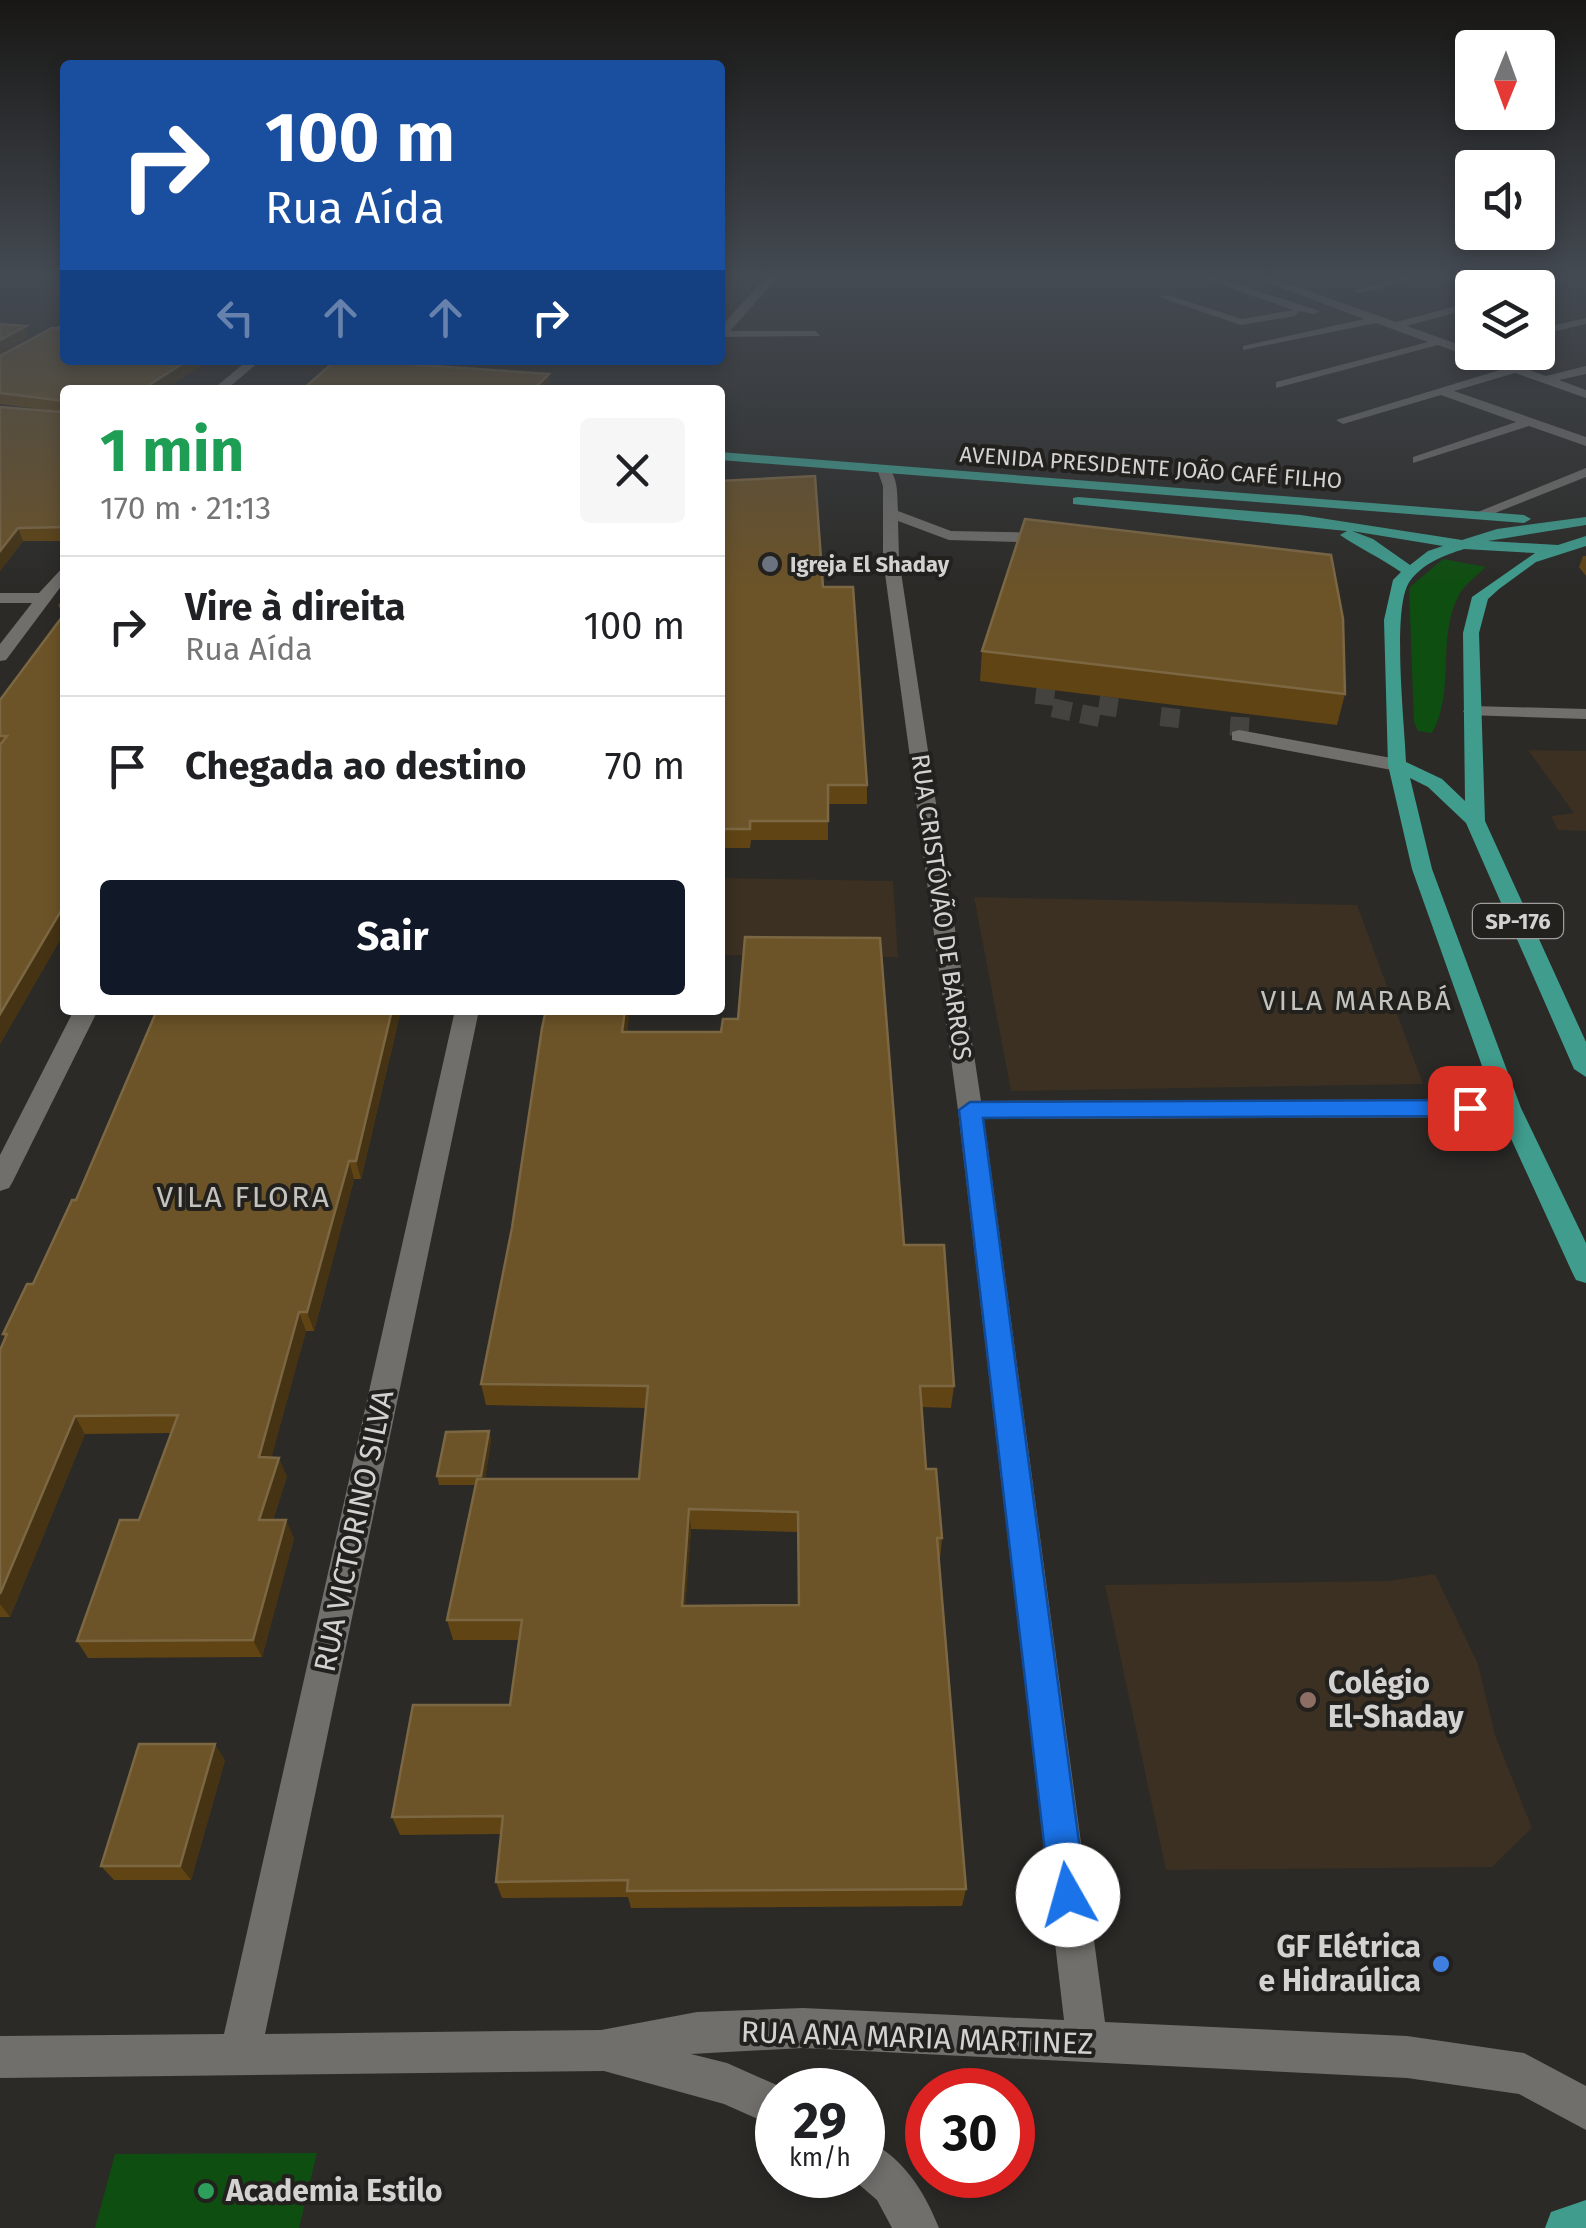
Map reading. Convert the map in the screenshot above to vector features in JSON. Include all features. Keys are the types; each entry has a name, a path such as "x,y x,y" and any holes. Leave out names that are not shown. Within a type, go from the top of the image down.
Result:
{"main road":[{"name":"AVENIDA PRESIDENTE JOÃO CAFÉ FILHO","path":"725,456 1475,516 1583,521"},
{"name":"AVENIDA PRESIDENTE JOÃO CAFÉ FILHO","path":"725,471 1301,519"},
{"path":"1301,519 1460,544 1555,548"},
{"path":"1301,519 1368,542 1408,570 1460,544 1497,533 1583,521"},
{"name":"SP-176","path":"1586,541 1555,548 1514,570 1480,598 1471,633 1475,821 1586,1069"},
{"name":"SP-176","path":"1408,570 1393,598 1397,766 1422,870 1509,1108 1586,1272"},
{"path":"1397,766 1435,783 1475,821"},
{"path":"1567,2228 1586,2222"}],"street":[{"path":"1280,385 1299,380"},
{"path":"1343,420 1479,380"},
{"path":"1544,380 1586,394"},
{"path":"1442,391 1586,442"},
{"path":"1418,460 1531,422"},
{"name":"RUA CRISTÓVÃO DE BARROS","path":"884,469 890,486 892,559 970,1110 1086,2043"},
{"path":"1475,516 1586,472"},
{"path":"890,513 949,534 1062,539"},
{"path":"0,656 60,577"},
{"path":"0,598 44,598"},
{"path":"1472,712 1586,714"},
{"path":"1238,736 1397,766"},
{"path":"0,1181 83,1015"},
{"name":"RUA VICTORINO SILVA","path":"241,2051 466,1015"},
{"path":"970,1110 1509,1108"},
{"name":"RUA ANA MARIA MARTINEZ","path":"0,2057 241,2051 602,2051 697,2032 803,2028 1406,2057 1524,2074 1586,2109"},
{"path":"602,2051 726,2084 755,2096"},
{"path":"885,2178 917,2228"}],"shaded area":[{"path":"1528,750 1586,751 1586,831 1558,830 1551,816 1574,813"},
{"path":"725,878 893,881 898,957 725,955"},
{"path":"974,897 1357,905 1423,1084 1011,1091"},
{"name":"Colégio El-Shaday","path":"1435,1574 1478,1664 1495,1735 1532,1828 1492,1867 1166,1870 1105,1585 1388,1581"}],"green space":[{"path":"1443,559 1486,567 1462,591 1452,611 1443,700 1432,733 1418,731 1414,722 1409,588"},
{"name":"Academia Estilo","path":"317,2153 299,2228 95,2228 115,2154"}],"building":[{"path":"0,380 157,380 149,385 60,385 60,400 0,393"},
{"path":"313,380 543,380 538,385 308,385"},
{"path":"0,407 60,412 60,527 18,528 0,551"},
{"path":"815,476 823,587 853,587 867,785 828,785 828,821 750,821 750,829 725,829 725,481"},
{"path":"1025,519 1331,555 1343,619 1345,694 982,651"},
{"path":"60,620 60,912 0,1014 0,745 7,736 0,736 0,700"},
{"path":"745,937 880,938 904,1245 944,1245 954,1386 920,1386 926,1469 936,1469 942,1538 937,1538 966,1889 627,1891 628,1880 496,1882 503,1816 392,1817 413,1705 510,1705 522,1620 447,1620 477,1479 639,1479 648,1386 481,1384 512,1228 545,1015 624,1015 622,1032 721,1032 723,1019 738,1019","holes":["689,1509 798,1512 799,1605 682,1606"]},
{"path":"155,1015 391,1015 356,1161 349,1161 307,1312 299,1312 259,1457 279,1458 259,1520 286,1520 253,1640 77,1641 120,1520 139,1520 178,1415 75,1416 0,1594 0,1350 7,1334 3,1334 27,1284 33,1284 72,1200 76,1200"},
{"path":"489,1431 481,1476 437,1476 446,1432"},
{"path":"139,1744 215,1744 180,1866 101,1866"}],"tunnel":[{"path":"1049,657 1044,706 1106,719 1115,663"},
{"path":"1169,727 1175,672"},
{"path":"1239,736 1242,681"}],"place":[{"name":"Igreja El Shaday","path":"770,564"},
{"name":"Colégio El-Shaday","path":"1308,1700"},
{"name":"GF Elétrica e Hidraúlica","path":"1441,1964"},
{"name":"Academia Estilo","path":"206,2191"}],"district":[{"name":"VILA MARABÁ","path":"1357,1000"},
{"name":"VILA FLORA","path":"244,1197"}],"route":[{"path":"1068,1895 970,1110 1470,1108"}]}
